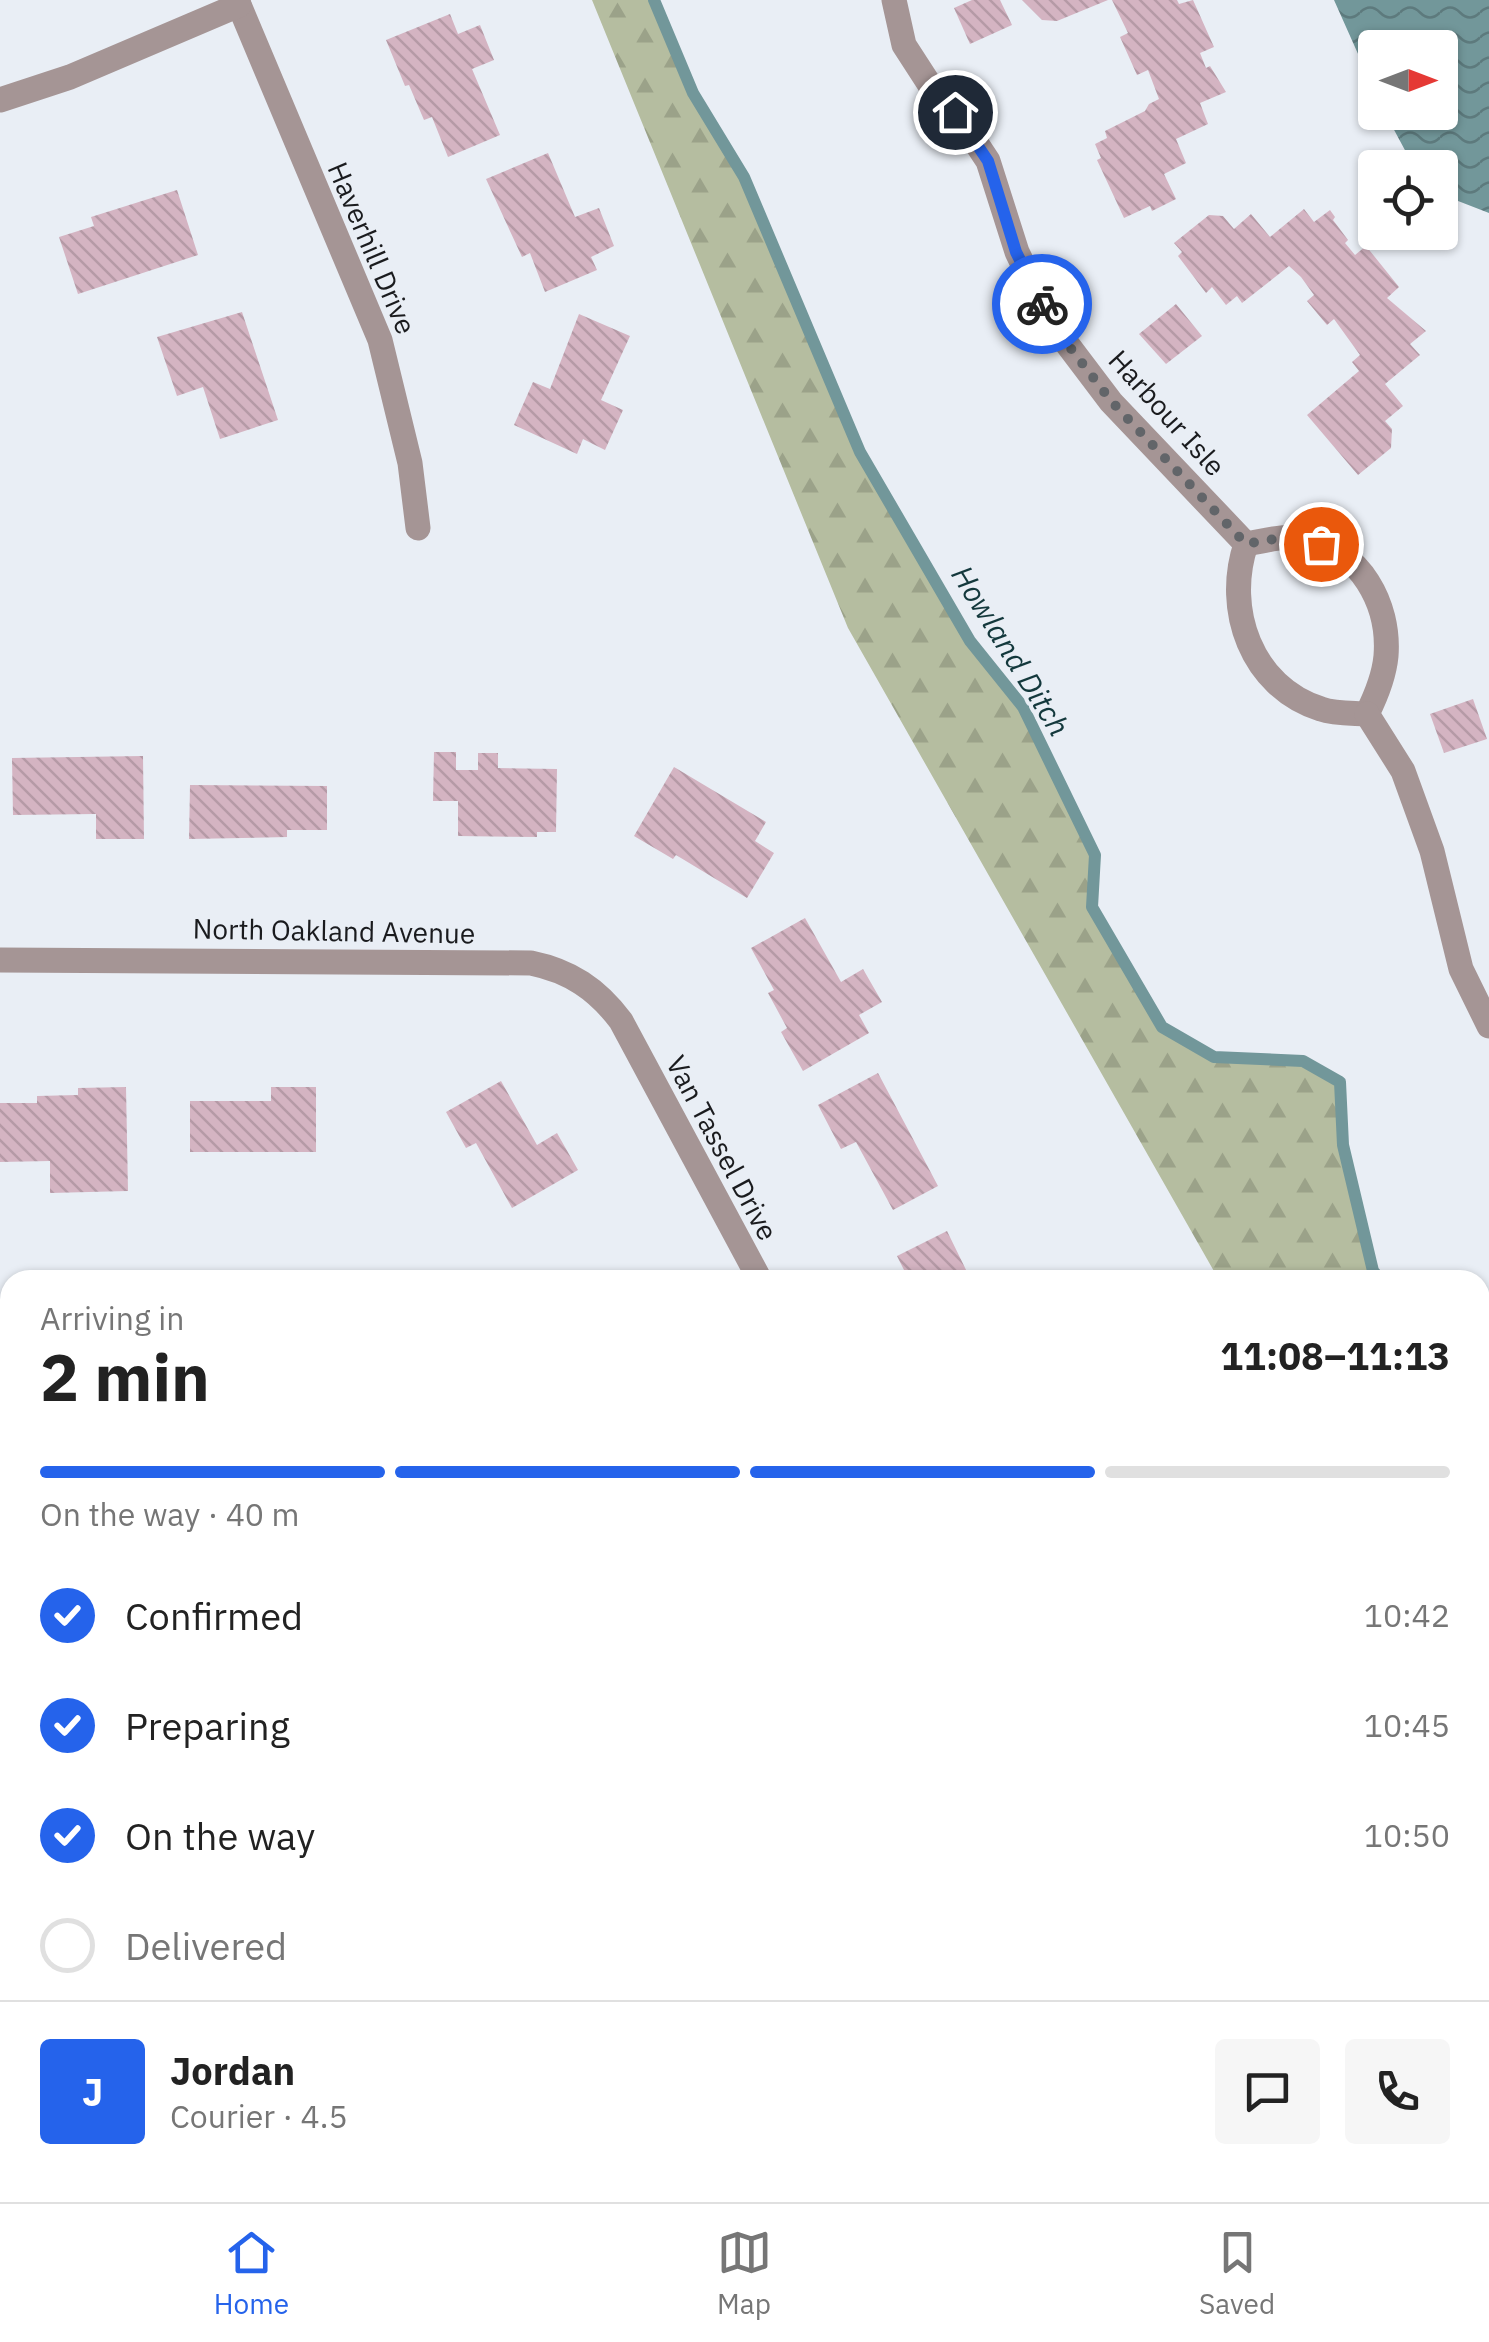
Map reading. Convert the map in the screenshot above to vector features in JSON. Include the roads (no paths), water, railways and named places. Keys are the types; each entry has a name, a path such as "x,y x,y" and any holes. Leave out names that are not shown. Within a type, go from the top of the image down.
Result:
{"street":[{"name":"Harbour Isle","path":"894,0 904,45 937,96 955,112 988,161 1016,252 1052,324 1112,402 1246,544"},
{"path":"0,100 70,78 238,3"},
{"name":"Haverhill Drive","path":"238,3 380,340 410,462 418,528"},
{"path":"1306,538 1357,566 1369,582 1384,617 1386,656 1368,714 1325,711 1289,695 1274,682 1254,652 1239,618 1236,580 1246,544 1306,538"},
{"path":"1368,714 1403,772 1421,818 1461,969 1489,1026"},
{"name":"North Oakland Avenue","path":"0,960 530,963 567,973 597,992 621,1021 632,1046"},
{"name":"Van Tassel Drive","path":"632,1046 755,1270"}],"water":[{"path":"1334,0 1489,0 1489,213 1458,201 1458,150 1405,150 1394,130 1458,130 1458,30 1358,30 1358,54"}],"waterway":[{"name":"Howland Ditch","path":"654,0 693,93 744,177 860,452 970,641 1023,707 1095,855 1092,907 1162,1027 1214,1057 1303,1061 1340,1082 1343,1145 1373,1270"}]}
